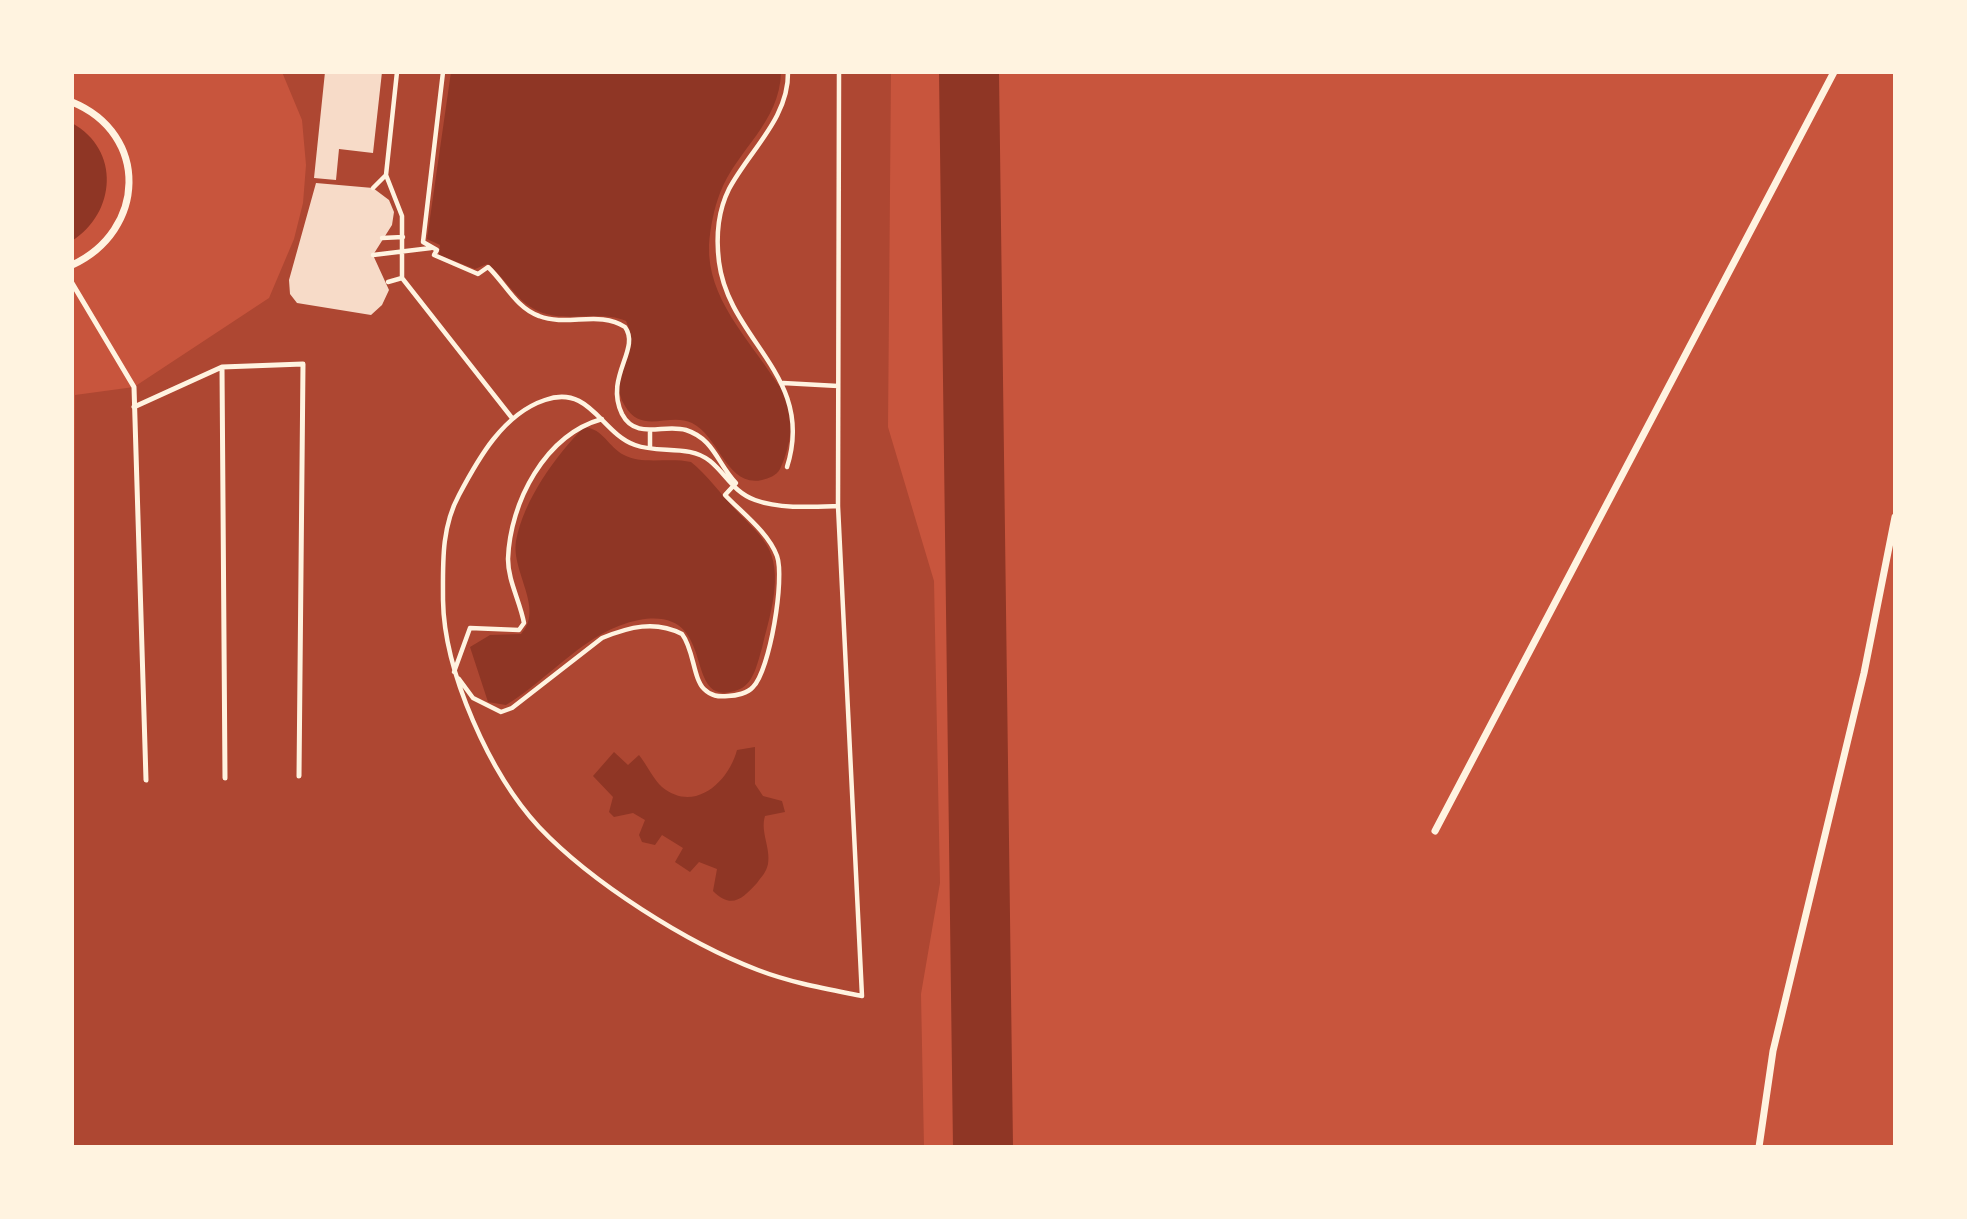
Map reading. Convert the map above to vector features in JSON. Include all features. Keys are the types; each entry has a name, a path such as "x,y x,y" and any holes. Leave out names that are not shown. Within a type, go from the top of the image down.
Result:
{"street":[{"path":"1435,831 1834,72"},
{"path":"72,102 92,110 114,134 128,165 127,209 111,239 92,256 72,265"},
{"path":"1759,1147 1773,1051 1864,673 1895,517"}],"lane":[{"path":"72,283 134,387 146,780"},
{"path":"134,407 222,367 303,364 299,776"},
{"path":"222,367 225,778"}],"path":[{"path":"397,72 386,175 402,216 402,278 512,418"},
{"path":"443,72 423,242 437,250 434,256 478,274 488,267 519,303 538,316 566,322 604,319 625,327 628,349 615,388 624,417 640,429 650,431 677,428 702,436 710,444 736,483 725,495 770,542 778,559 779,589 762,672 753,688 736,696 717,697 704,689 698,681 695,661 682,634 654,625 617,632 602,638 512,708 501,712 473,698 454,673"},
{"path":"787,467 792,433 783,383 724,293 719,260 719,227 730,187 780,110 788,72"},
{"path":"838,506 811,507 756,501 733,486 710,461 693,452 634,445 590,406 563,396 544,400 512,418 475,465 448,514 443,558 443,626 454,673 479,733 501,774 538,826 591,873 720,954 804,984 863,996 838,506 839,72"},
{"path":"373,188 386,175"},
{"path":"382,238 403,237"},
{"path":"373,255 432,248"},
{"path":"388,282 402,278"},
{"path":"783,383 838,386"},
{"path":"454,673 470,628 511,631 519,630 524,623 508,559 521,504 533,476 558,442 580,425 602,419"},
{"path":"650,431 650,448"}],"shaded area":[{"path":"282,72 891,72 888,427 934,581 940,883 921,994 924,1147 72,1147 75,395 134,387 269,298 294,239 303,203 306,165 302,120"},
{"path":"451,72 781,72 779,90 766,121 727,177 720,193 709,245 710,264 722,300 790,404 790,439 783,462 776,473 762,480 750,480 740,476 692,423 683,420 648,421 632,415 620,395 619,385 630,344 626,321 603,316 568,317 545,314 521,299 487,264 475,269 439,255 440,245 427,239"},
{"path":"72,123 88,135 99,149 107,182 97,215 87,229 72,241"},
{"path":"584,427 596,431 619,452 631,458 691,462 766,544 774,568 774,596 755,671 745,686 721,693 710,687 692,642 682,628 665,620 639,620 620,625 585,644 506,705 488,702 470,647 490,635 521,634 527,624 529,602 516,553 520,525 542,480"},
{"path":"755,747 755,784 763,796 782,801 785,812 765,816 764,828 769,858 766,870 747,893 732,901 713,891 717,869 699,862 690,872 675,862 683,848 662,835 655,845 642,842 639,835 645,820 633,813 614,817 609,812 613,797 593,776 614,752 628,765 639,755 662,787 687,797 709,790 718,782 727,773 737,750"}],"building":[{"path":"325,72 382,72 373,153 339,149 336,180 314,178"},
{"path":"316,183 373,188 389,200 394,212 392,225 373,255 389,290 382,305 371,315 297,303 290,294 289,280"}],"waterway":[{"path":"969,72 983,1147"}]}
